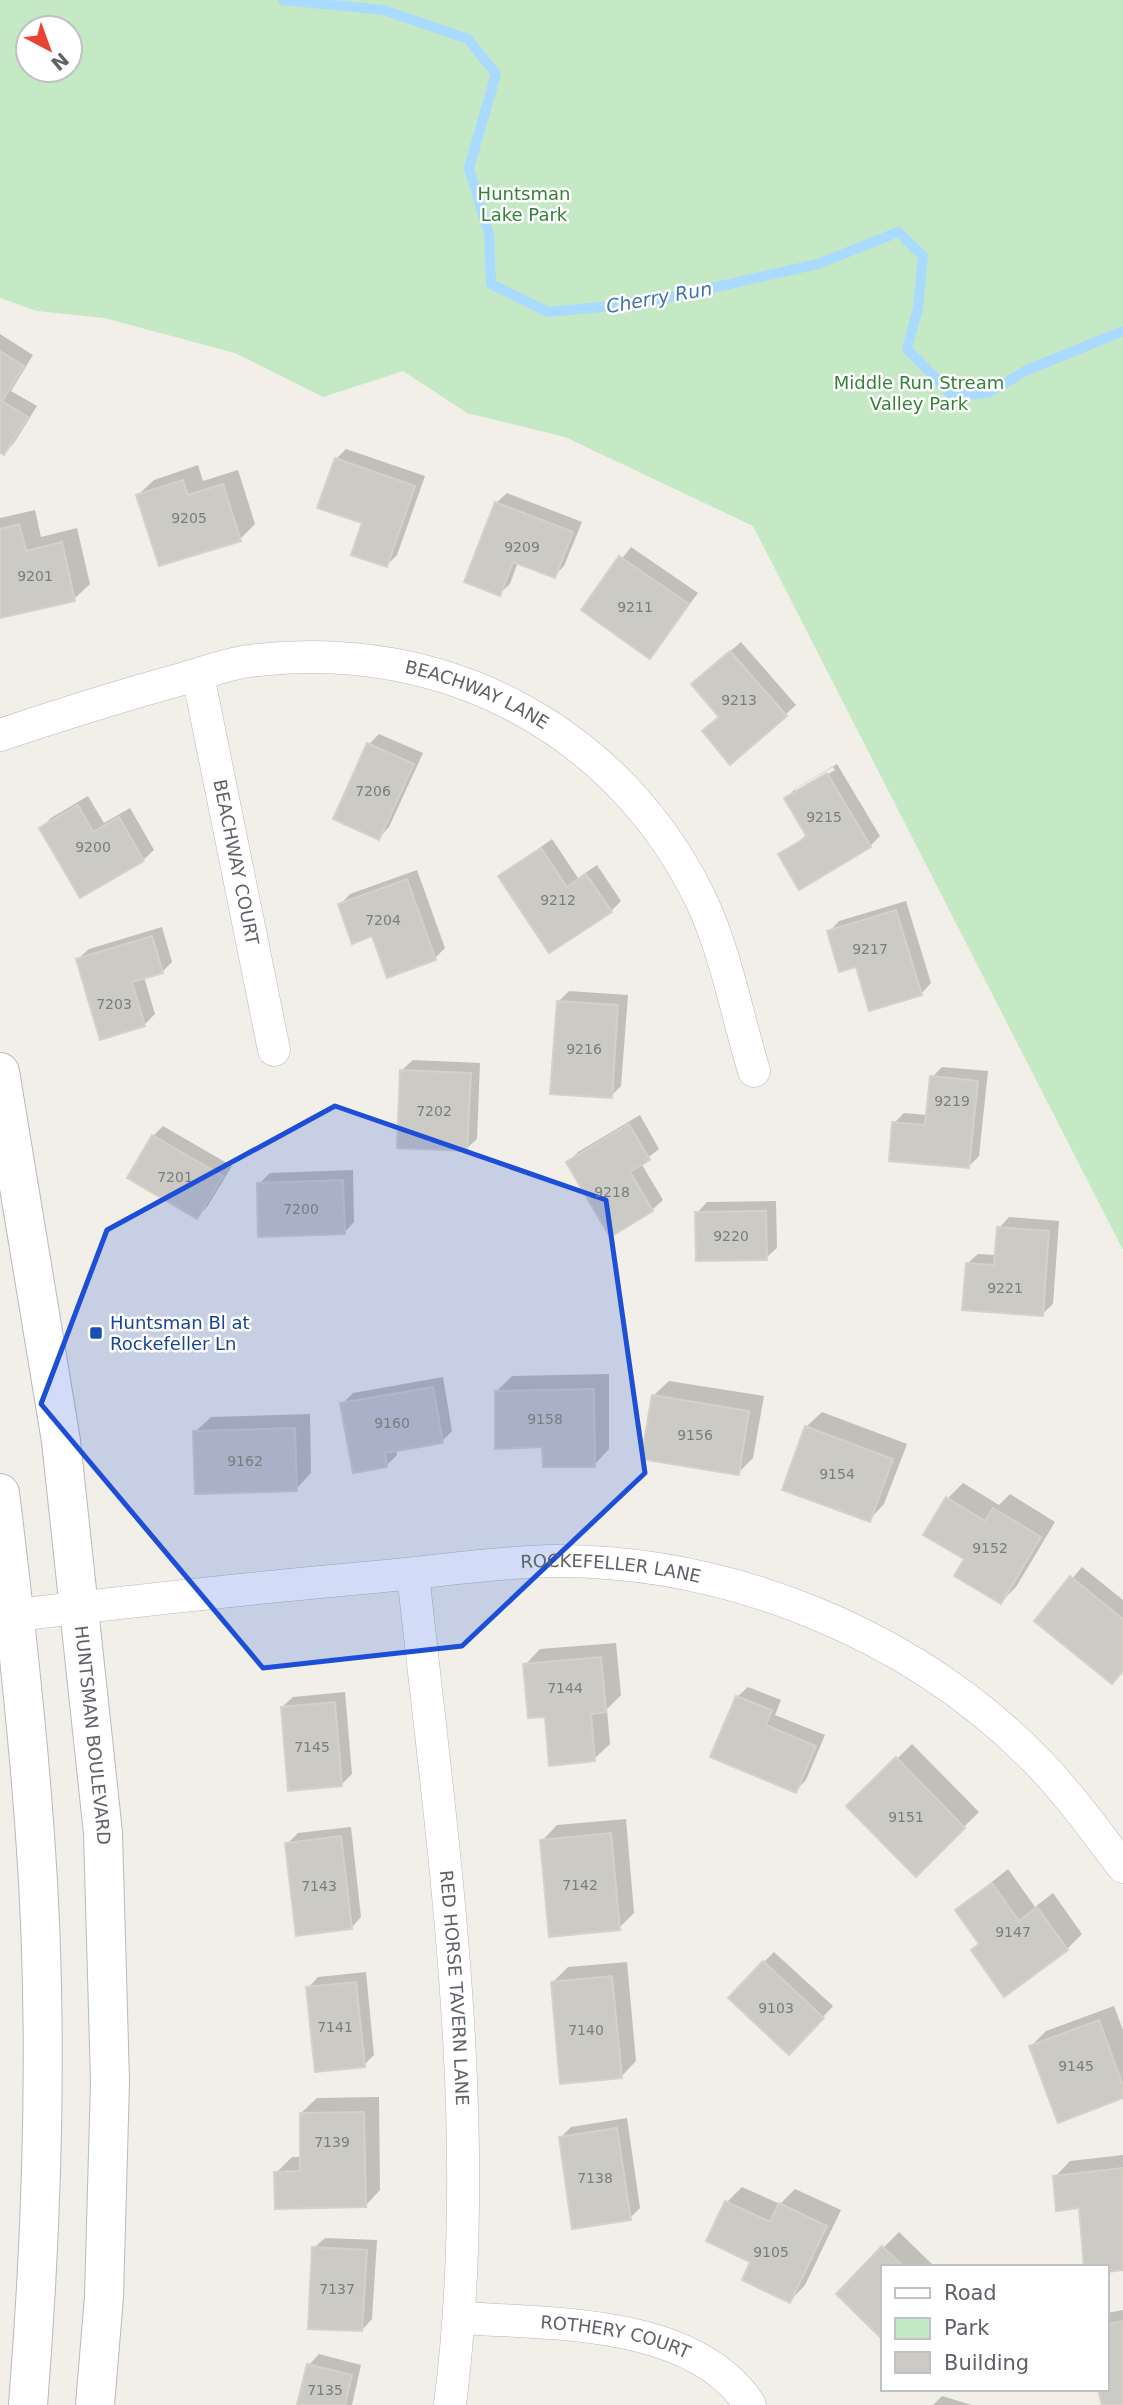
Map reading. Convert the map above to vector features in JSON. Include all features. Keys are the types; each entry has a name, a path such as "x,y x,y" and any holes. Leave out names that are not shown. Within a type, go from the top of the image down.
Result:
{"street":[{"name":"BEACHWAY LANE","path":"0,735 112,698 255,660 315,655 384,660 433,671 481,688 527,711 564,735 599,764 635,799 684,867 713,931 754,1071"},
{"name":"BEACHWAY COURT","path":"198,675 274,1050"},
{"name":"HUNTSMAN BOULEVARD","path":"0,1072 61,1441 103,1833 110,2081 104,2297 95,2405"},
{"path":"0,1493 8,1616 36,1838 43,2082 37,2293 28,2405"},
{"name":"ROCKEFELLER LANE","path":"8,1616 501,1563 613,1564 715,1580 814,1613 908,1660 993,1720 1067,1792 1123,1867"},
{"name":"RED HORSE TAVERN LANE","path":"413,1574 458,1997 464,2171 461,2318 450,2405"},
{"name":"ROTHERY COURT","path":"461,2318 592,2326 637,2335 678,2348 705,2362 750,2405"}],"highlighted area":[{"path":"335,1106 606,1200 645,1473 462,1646 263,1668 41,1404 107,1230"}],"green space":[{"path":"0,0 1123,0 1123,1250 753,526 565,437 467,413 403,371 323,397 235,353 104,318 37,311 0,298"}],"building":[{"path":"0,351 24,366 2,401 28,417 4,455 0,453"},
{"path":"335,458 415,486 387,567 351,555 362,523 317,508"},
{"path":"183,480 188,495 223,484 241,541 159,566 136,495"},
{"path":"495,502 573,532 555,578 513,562 500,596 464,582"},
{"path":"19,524 26,551 62,542 75,601 0,618 0,529"},
{"path":"619,556 689,604 650,659 581,610"},
{"path":"730,651 787,716 730,765 702,731 719,717 691,684"},
{"path":"367,743 414,764 379,840 333,819"},
{"path":"827,773 871,847 799,890 778,854 807,837 784,798"},
{"path":"78,805 93,832 119,817 144,861 80,898 39,828"},
{"path":"541,848 567,887 586,874 612,912 549,953 498,876"},
{"path":"407,879 436,960 387,978 372,936 352,944 338,904"},
{"path":"896,910 922,995 869,1011 856,967 839,972 827,931"},
{"path":"152,936 163,973 132,982 145,1026 100,1040 76,959"},
{"path":"557,1001 618,1005 612,1098 550,1094"},
{"path":"400,1070 471,1073 467,1151 397,1148"},
{"path":"930,1076 978,1081 969,1168 889,1161 892,1122 925,1125"},
{"path":"629,1124 650,1160 630,1172 653,1211 610,1237 566,1162"},
{"path":"152,1135 223,1176 197,1219 127,1178"},
{"path":"343,1180 345,1234 258,1237 257,1183"},
{"path":"766,1211 767,1260 696,1261 695,1212"},
{"path":"997,1227 1049,1231 1043,1316 962,1310 966,1263 994,1265"},
{"path":"433,1387 443,1443 385,1453 387,1467 353,1473 340,1403"},
{"path":"594,1389 595,1467 543,1467 542,1447 495,1449 495,1391"},
{"path":"652,1395 749,1411 739,1475 641,1459"},
{"path":"805,1426 893,1459 870,1522 782,1490"},
{"path":"295,1428 297,1491 195,1494 193,1431"},
{"path":"946,1497 985,1521 993,1508 1041,1537 1001,1604 954,1576 964,1559 923,1535"},
{"path":"1070,1576 1123,1619 1123,1671 1112,1684 1034,1621"},
{"path":"601,1657 606,1712 591,1714 595,1761 549,1766 545,1717 528,1718 523,1664"},
{"path":"736,1696 772,1710 766,1725 816,1746 796,1793 710,1757"},
{"path":"335,1702 342,1786 288,1791 281,1707"},
{"path":"896,1757 965,1828 916,1877 846,1806"},
{"path":"611,1833 620,1930 549,1937 540,1840"},
{"path":"341,1836 352,1929 296,1936 285,1843"},
{"path":"992,1883 1019,1921 1037,1907 1068,1950 1004,1997 971,1950 979,1944 955,1910"},
{"path":"763,1961 824,2018 789,2055 728,1998"},
{"path":"612,1976 622,2078 560,2084 551,1982"},
{"path":"356,1982 365,2067 315,2072 306,1987"},
{"path":"1099,2020 1123,2086 1123,2098 1058,2123 1029,2046"},
{"path":"364,2112 366,2207 275,2209 274,2172 300,2171 300,2113"},
{"path":"617,2128 631,2220 572,2229 559,2137"},
{"path":"1123,2168 1123,2270 1109,2272 1109,2265 1084,2265 1079,2208 1056,2211 1053,2176"},
{"path":"725,2201 770,2222 779,2203 827,2226 790,2303 742,2280 750,2262 706,2241"},
{"path":"882,2246 902,2265 881,2265 881,2338 836,2294"},
{"path":"312,2247 367,2250 362,2331 308,2329"},
{"path":"1123,2321 1123,2405 1102,2405 1098,2391 1109,2391 1109,2324"},
{"path":"307,2364 352,2375 345,2405 297,2405"}],"waterway":[{"name":"Cherry Run","path":"283,0 384,10 468,39 496,74 469,168 489,234 491,284 548,312 645,303 818,264 898,232 923,256 918,308 907,349 954,397 990,392 1027,370 1123,331"}],"place":[{"name":"Huntsman Bl at Rockefeller Ln","path":"96,1333"}],"park label":[{"name":"Huntsman Lake Park","path":"524,204"},
{"name":"Middle Run Stream Valley Park","path":"919,393"}]}
